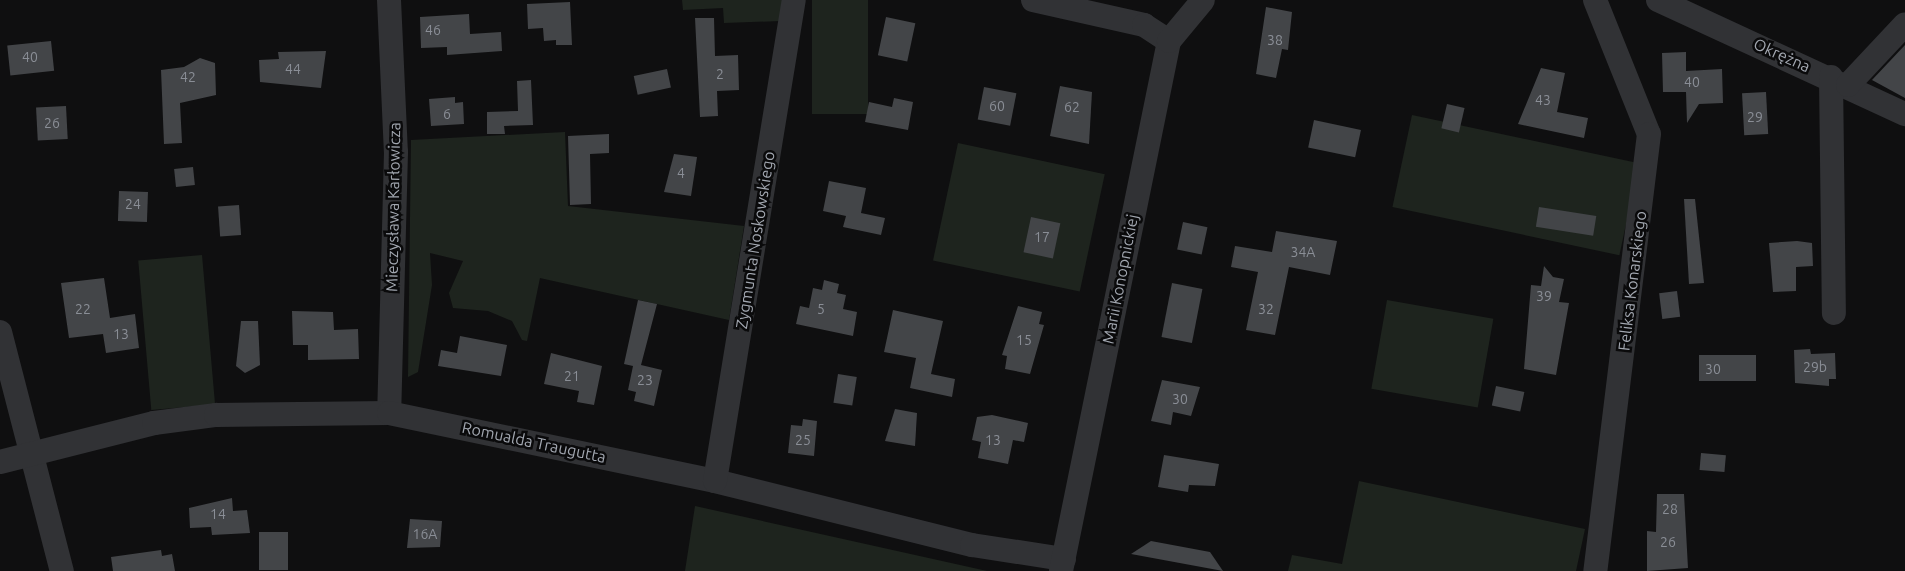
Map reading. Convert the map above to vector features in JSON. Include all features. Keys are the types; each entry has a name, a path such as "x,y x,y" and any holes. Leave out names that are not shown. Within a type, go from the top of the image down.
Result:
{"street":[{"name":"Mieczysława Karłowicza","path":"389,0 396,152 389,413"},
{"name":"Zygmunta Noskowskiego","path":"715,481 794,0"},
{"path":"1033,0 1144,25 1169,41"},
{"name":"Marii Konopnickiej","path":"1062,565 1169,41 1203,0"},
{"name":"Feliksa Konarskiego","path":"1595,0 1649,134 1595,571"},
{"name":"Okrężna","path":"1658,0 1839,81 1905,114"},
{"path":"1834,313 1839,81 1905,24"},
{"path":"0,332 62,571"},
{"name":"Romualda Traugutta","path":"0,462 121,429 216,415 389,413 715,481 1062,565"}],"shaded area":[{"path":"682,0 783,0 780,21 724,23 723,8 683,10"},
{"path":"812,0 868,0 868,114 812,114"},
{"path":"1412,115 1639,163 1619,255 1392,207"},
{"path":"565,132 568,206 744,226 729,320 540,278 527,341 522,340 512,321 488,311 453,308 449,293 463,261 430,253 432,285 418,372 408,377 411,140"},
{"path":"958,143 1105,174 1080,292 933,260"},
{"path":"202,255 215,404 151,410 138,261"},
{"path":"1387,300 1493,319 1478,407 1371,389"},
{"path":"1359,481 1585,529 1576,571 1288,571 1292,555 1342,564"},
{"path":"695,506 987,571 685,571"}],"building":[{"path":"570,2 572,45 556,45 556,40 544,41 543,28 528,29 527,4"},
{"path":"1266,7 1292,12 1288,50 1282,49 1276,78 1256,74"},
{"path":"469,14 470,34 501,32 502,51 447,55 447,47 421,48 420,17"},
{"path":"886,17 915,23 907,61 878,55"},
{"path":"695,18 714,18 715,56 738,55 739,90 717,91 718,116 700,117"},
{"path":"51,41 54,71 10,75 7,46"},
{"path":"1905,45 1905,98 1872,80"},
{"path":"326,51 321,88 260,82 259,60 279,59 278,52"},
{"path":"1686,52 1686,71 1722,69 1723,103 1699,104 1687,123 1686,92 1663,92 1662,53"},
{"path":"200,58 215,63 216,95 180,103 182,143 164,144 161,70 184,67"},
{"path":"1541,68 1565,73 1557,112 1588,118 1584,138 1518,124"},
{"path":"667,69 671,88 638,95 634,76"},
{"path":"531,80 533,125 504,126 505,134 487,134 487,112 518,111 517,81"},
{"path":"1060,86 1092,92 1089,144 1050,136"},
{"path":"984,87 1016,93 1010,126 978,119"},
{"path":"1766,92 1768,134 1744,135 1742,93"},
{"path":"455,97 455,103 463,102 464,124 431,126 429,99"},
{"path":"894,98 913,102 908,130 865,122 869,102 892,107"},
{"path":"1447,104 1465,108 1459,132 1441,128"},
{"path":"66,106 68,139 38,141 36,108"},
{"path":"1314,120 1361,130 1355,157 1308,147"},
{"path":"609,134 609,153 590,154 591,204 570,205 568,136"},
{"path":"674,154 697,157 691,196 664,192"},
{"path":"193,167 195,185 176,187 174,169"},
{"path":"829,181 866,188 861,213 885,218 881,235 843,227 846,216 823,211"},
{"path":"119,191 148,192 147,222 118,221"},
{"path":"1684,199 1695,199 1704,283 1689,284"},
{"path":"239,205 241,235 220,236 218,206"},
{"path":"1539,207 1596,216 1593,236 1536,227"},
{"path":"1031,217 1060,223 1053,258 1024,252"},
{"path":"1183,222 1207,227 1202,255 1177,249"},
{"path":"1276,231 1337,241 1330,275 1289,267 1275,335 1246,330 1258,272 1231,267 1235,246 1272,252"},
{"path":"1797,241 1812,243 1813,266 1796,267 1796,291 1773,292 1769,243"},
{"path":"1544,266 1553,277 1564,279 1559,302 1569,303 1556,375 1524,369 1531,285 1541,286"},
{"path":"104,278 110,318 135,314 139,348 106,353 103,334 69,338 61,283"},
{"path":"824,280 839,284 837,293 846,295 843,309 857,312 853,336 796,324 800,306 809,308 813,288 822,290"},
{"path":"1172,283 1202,289 1192,343 1162,337"},
{"path":"1677,291 1680,317 1662,319 1659,293"},
{"path":"638,300 657,304 641,365 662,370 654,406 634,401 636,392 628,390 633,366 624,364"},
{"path":"1018,306 1042,312 1039,324 1044,325 1030,374 1005,369 1007,356 1002,355"},
{"path":"893,310 943,321 931,374 955,379 952,397 910,388 916,358 884,352"},
{"path":"292,311 333,312 334,330 358,329 359,359 308,360 308,345 293,345"},
{"path":"241,321 258,321 260,365 245,373 236,366"},
{"path":"460,336 507,345 501,376 438,366 441,350 457,353"},
{"path":"1810,349 1811,354 1835,353 1836,379 1829,379 1829,386 1795,383 1794,350"},
{"path":"551,353 602,366 594,405 577,402 579,391 544,384"},
{"path":"1699,355 1756,355 1756,381 1699,381"},
{"path":"838,374 857,377 852,406 833,403"},
{"path":"1162,380 1200,387 1191,416 1173,412 1171,425 1151,421"},
{"path":"1496,386 1524,392 1520,412 1492,406"},
{"path":"895,409 917,413 915,446 885,441"},
{"path":"992,415 1028,423 1024,442 1013,440 1008,464 978,458 981,442 972,440 977,417"},
{"path":"803,419 817,421 814,456 788,453 791,425 802,426"},
{"path":"1701,453 1726,455 1724,472 1700,470"},
{"path":"1164,455 1219,464 1215,486 1189,485 1188,492 1158,487"},
{"path":"1657,494 1684,494 1688,568 1647,571 1647,531 1656,532"},
{"path":"232,498 233,511 247,510 250,533 212,535 211,527 190,528 189,508"},
{"path":"410,519 442,521 440,547 407,548"},
{"path":"259,532 288,532 288,570 259,570"},
{"path":"1151,541 1210,552 1223,571 1131,554"},
{"path":"161,550 162,556 172,554 175,571 113,571 111,557"}]}
